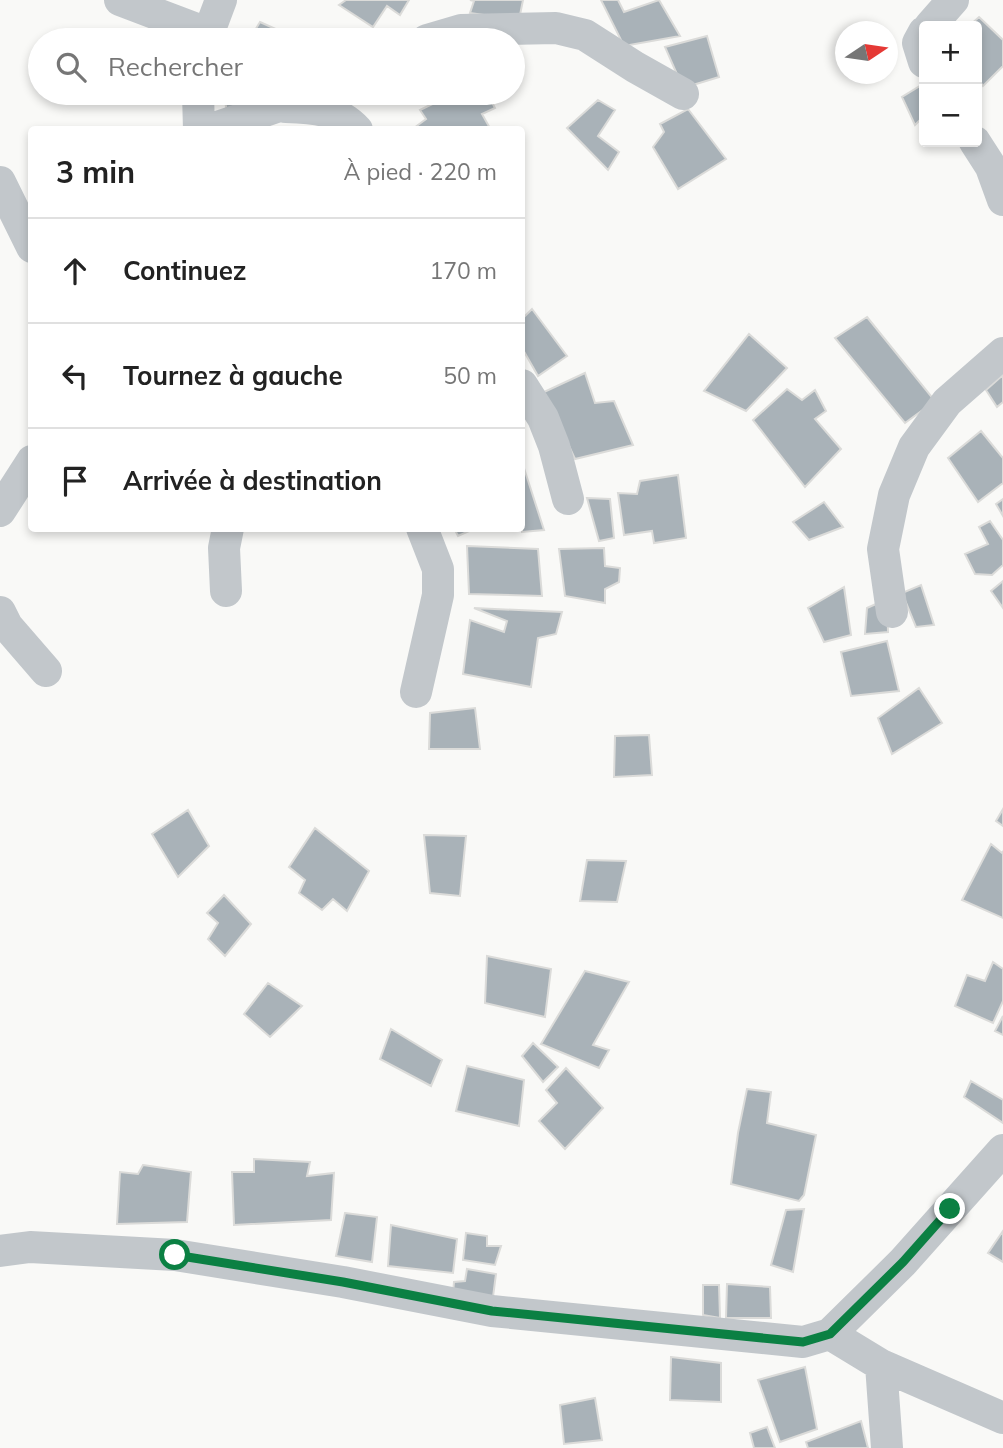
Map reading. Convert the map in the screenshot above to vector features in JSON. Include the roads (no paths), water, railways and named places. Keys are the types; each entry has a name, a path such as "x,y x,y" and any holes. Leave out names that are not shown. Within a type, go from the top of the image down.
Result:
{"street":[{"path":"120,0 186,28"},
{"path":"210,28 221,0"},
{"path":"934,21 953,0"},
{"path":"525,29 556,28 585,35 682,94"},
{"path":"198,105 199,126"},
{"path":"222,126 286,105"},
{"path":"281,107 317,108 346,118 353,126"},
{"path":"978,147 991,167 1003,200"},
{"path":"0,182 28,239"},
{"path":"892,612 884,549 894,495 914,447 947,402 1003,354"},
{"path":"525,390 543,418 554,446 568,499"},
{"path":"0,511 28,467"},
{"path":"226,591 224,548 227,532"},
{"path":"416,692 438,595 438,569 424,532"},
{"path":"0,611 7,626 46,671"},
{"path":"0,1251 30,1247 175,1255 343,1282 492,1311 803,1342 830,1334 903,1262 1003,1150"},
{"path":"830,1334 881,1365 1003,1418"},
{"path":"881,1365 887,1448"}]}
